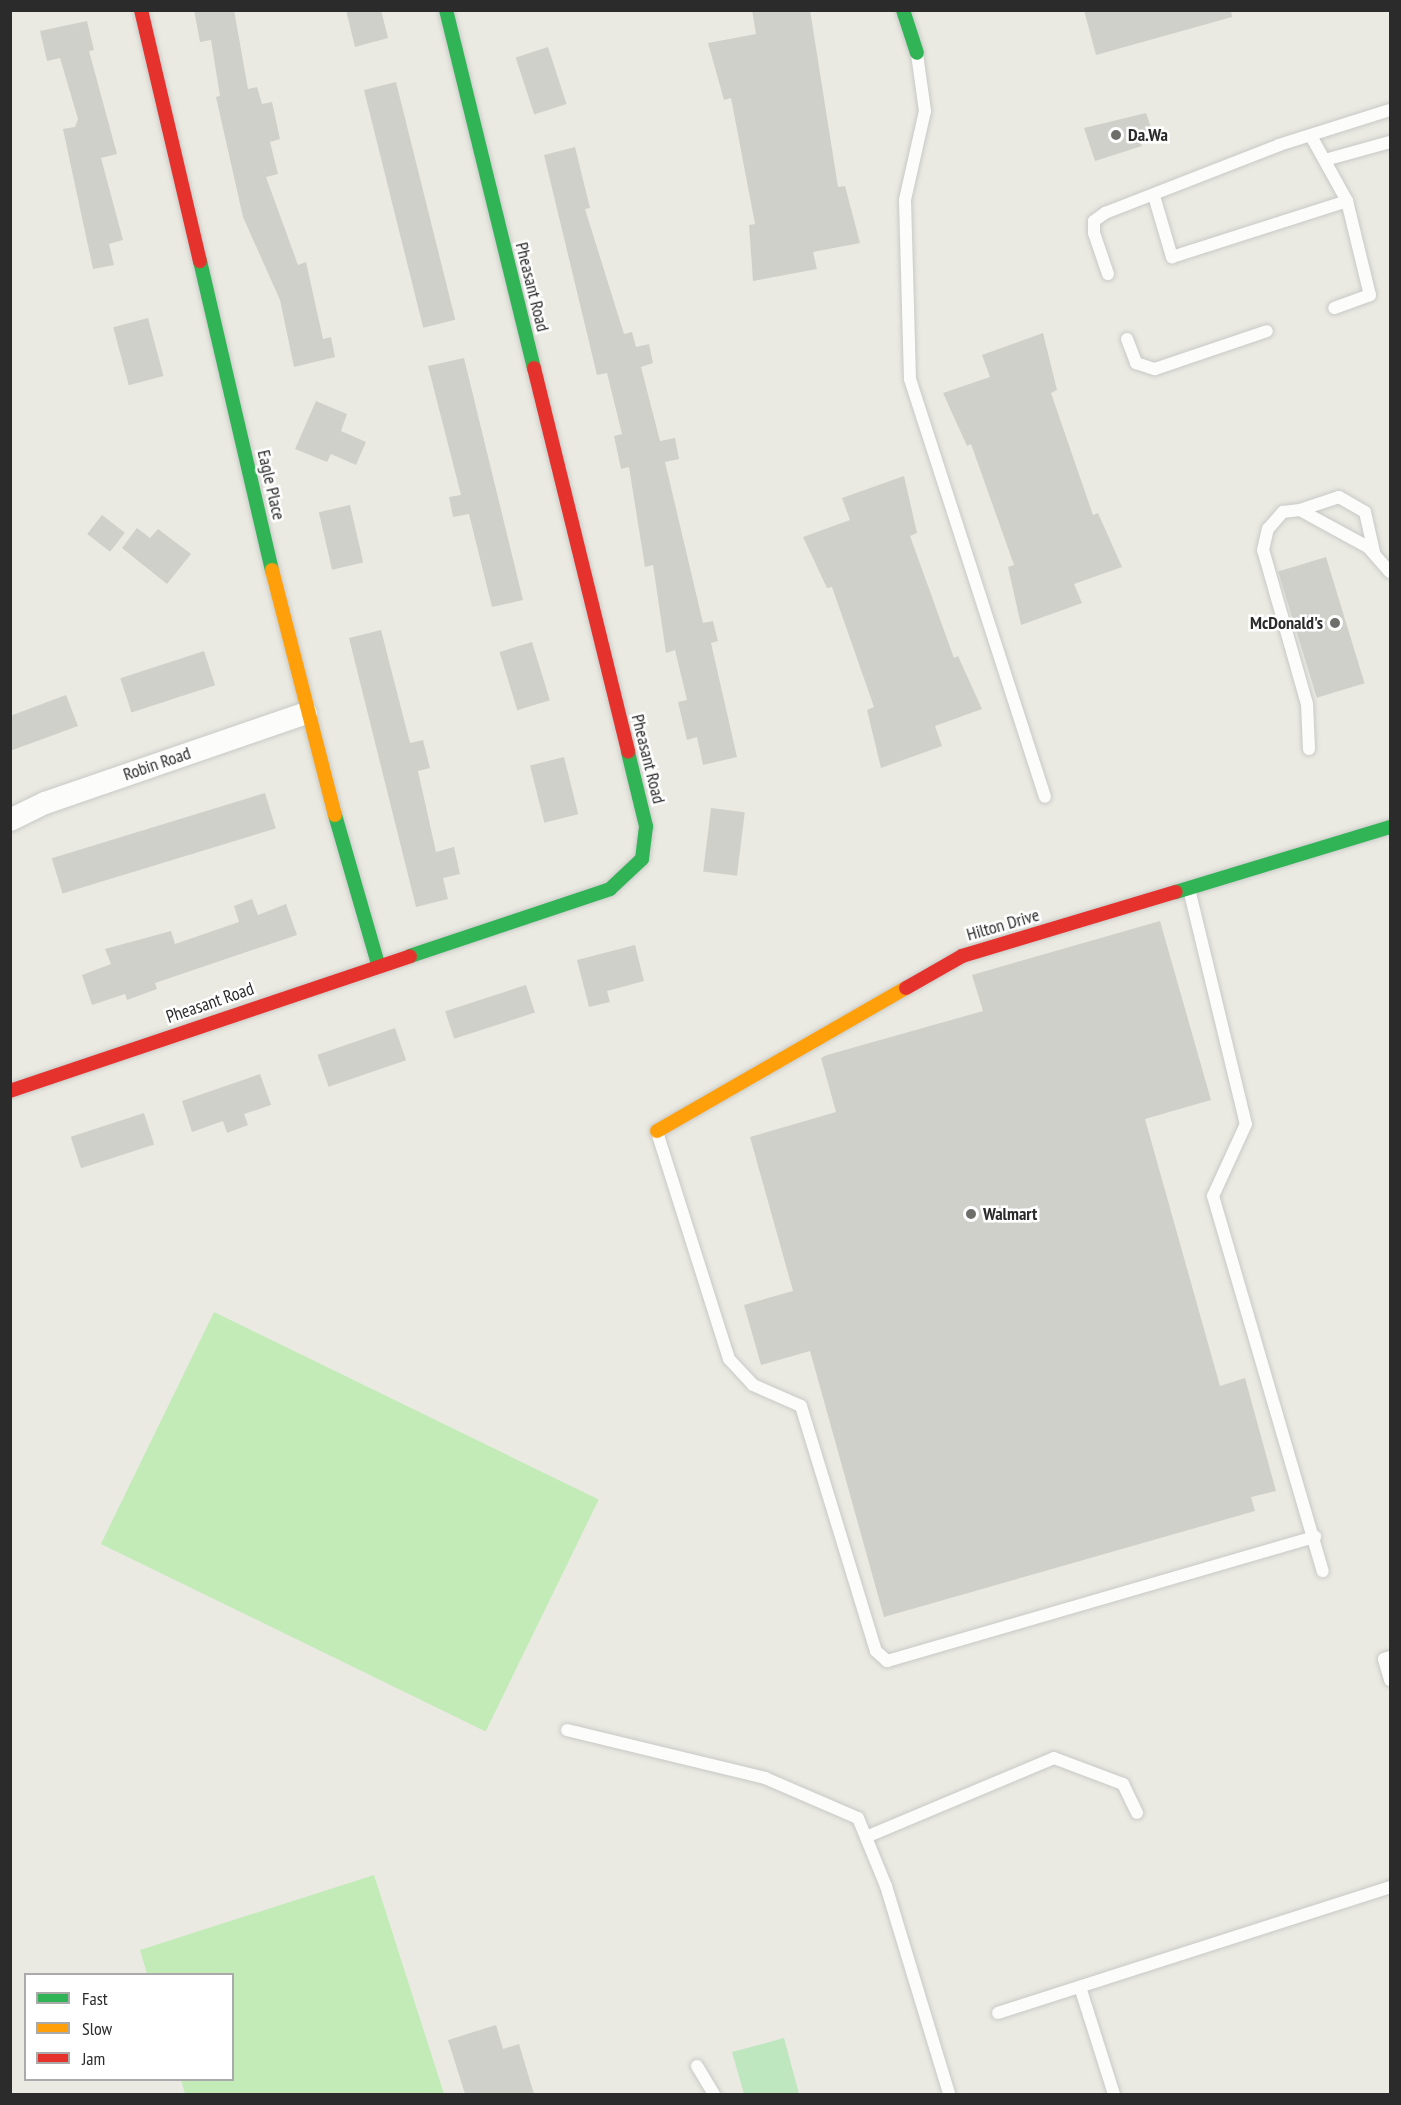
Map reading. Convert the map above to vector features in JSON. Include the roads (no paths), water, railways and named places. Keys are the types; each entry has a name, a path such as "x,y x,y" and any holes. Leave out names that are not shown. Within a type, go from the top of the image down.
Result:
{"street":[{"name":"Eagle Place","path":"141,10 306,712 378,964"},
{"name":"Pheasant Road","path":"10,1091 378,964 610,889 632,873 646,843 646,826 446,10"},
{"path":"903,10 917,53"},
{"name":"Robin Road","path":"10,820 45,802 306,712"},
{"name":"Hilton Drive","path":"657,1131 962,956 1390,827"}],"lane":[{"path":"917,53 925,111 905,200 910,379 1045,796"},
{"path":"1108,274 1094,220 1311,136 1390,110"},
{"path":"1311,136 1347,201 1370,295 1334,308"},
{"path":"1325,160 1390,142"},
{"path":"1154,196 1172,257 1347,201"},
{"path":"1127,339 1136,363 1155,369 1267,331"},
{"path":"1309,749 1307,704 1263,550 1268,529 1283,512 1300,510 1339,497 1365,512 1374,553"},
{"path":"1300,510 1374,553 1390,572"},
{"path":"1189,889 1246,1124 1213,1196 1315,1537 1323,1571"},
{"path":"657,1131 729,1359 753,1385 801,1406 876,1651 887,1661 1315,1537"},
{"path":"1390,1657 1384,1659 1390,1680"},
{"path":"567,1730 765,1778 858,1818 949,2094"},
{"path":"866,1837 1054,1758 1123,1784 1137,1813"},
{"path":"998,2013 1390,1887"},
{"path":"1080,1987 1114,2094"},
{"path":"697,2066 714,2094"}],"place":[{"name":"Da.Wa","path":"1116,135"},
{"name":"McDonald's","path":"1335,623"},
{"name":"Walmart","path":"971,1214"}]}
